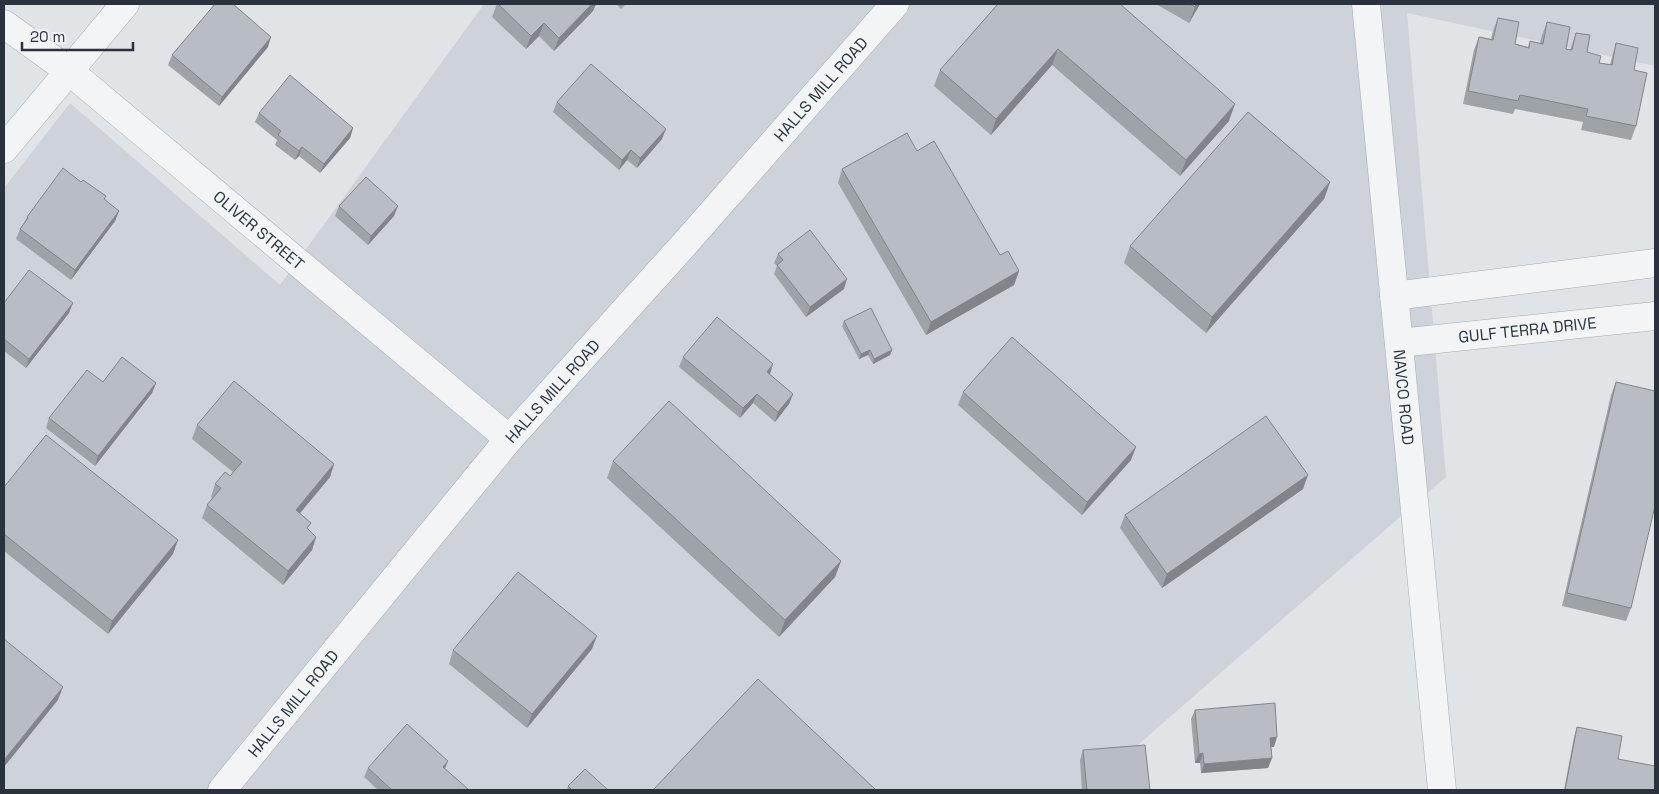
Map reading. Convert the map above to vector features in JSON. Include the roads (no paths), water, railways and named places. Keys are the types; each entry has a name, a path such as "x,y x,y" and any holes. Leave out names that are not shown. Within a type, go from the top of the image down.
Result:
{"street":[{"path":"4,149 125,4"},
{"name":"HALLS MILL ROAD","path":"222,790 509,440 682,247 895,4"},
{"name":"NAVCO ROAD","path":"1366,4 1442,790"},
{"name":"OLIVER STREET","path":"4,24 69,71 509,440"},
{"path":"1394,296 1655,262"},
{"name":"GULF TERRA DRIVE","path":"1398,343 1655,316"}]}
